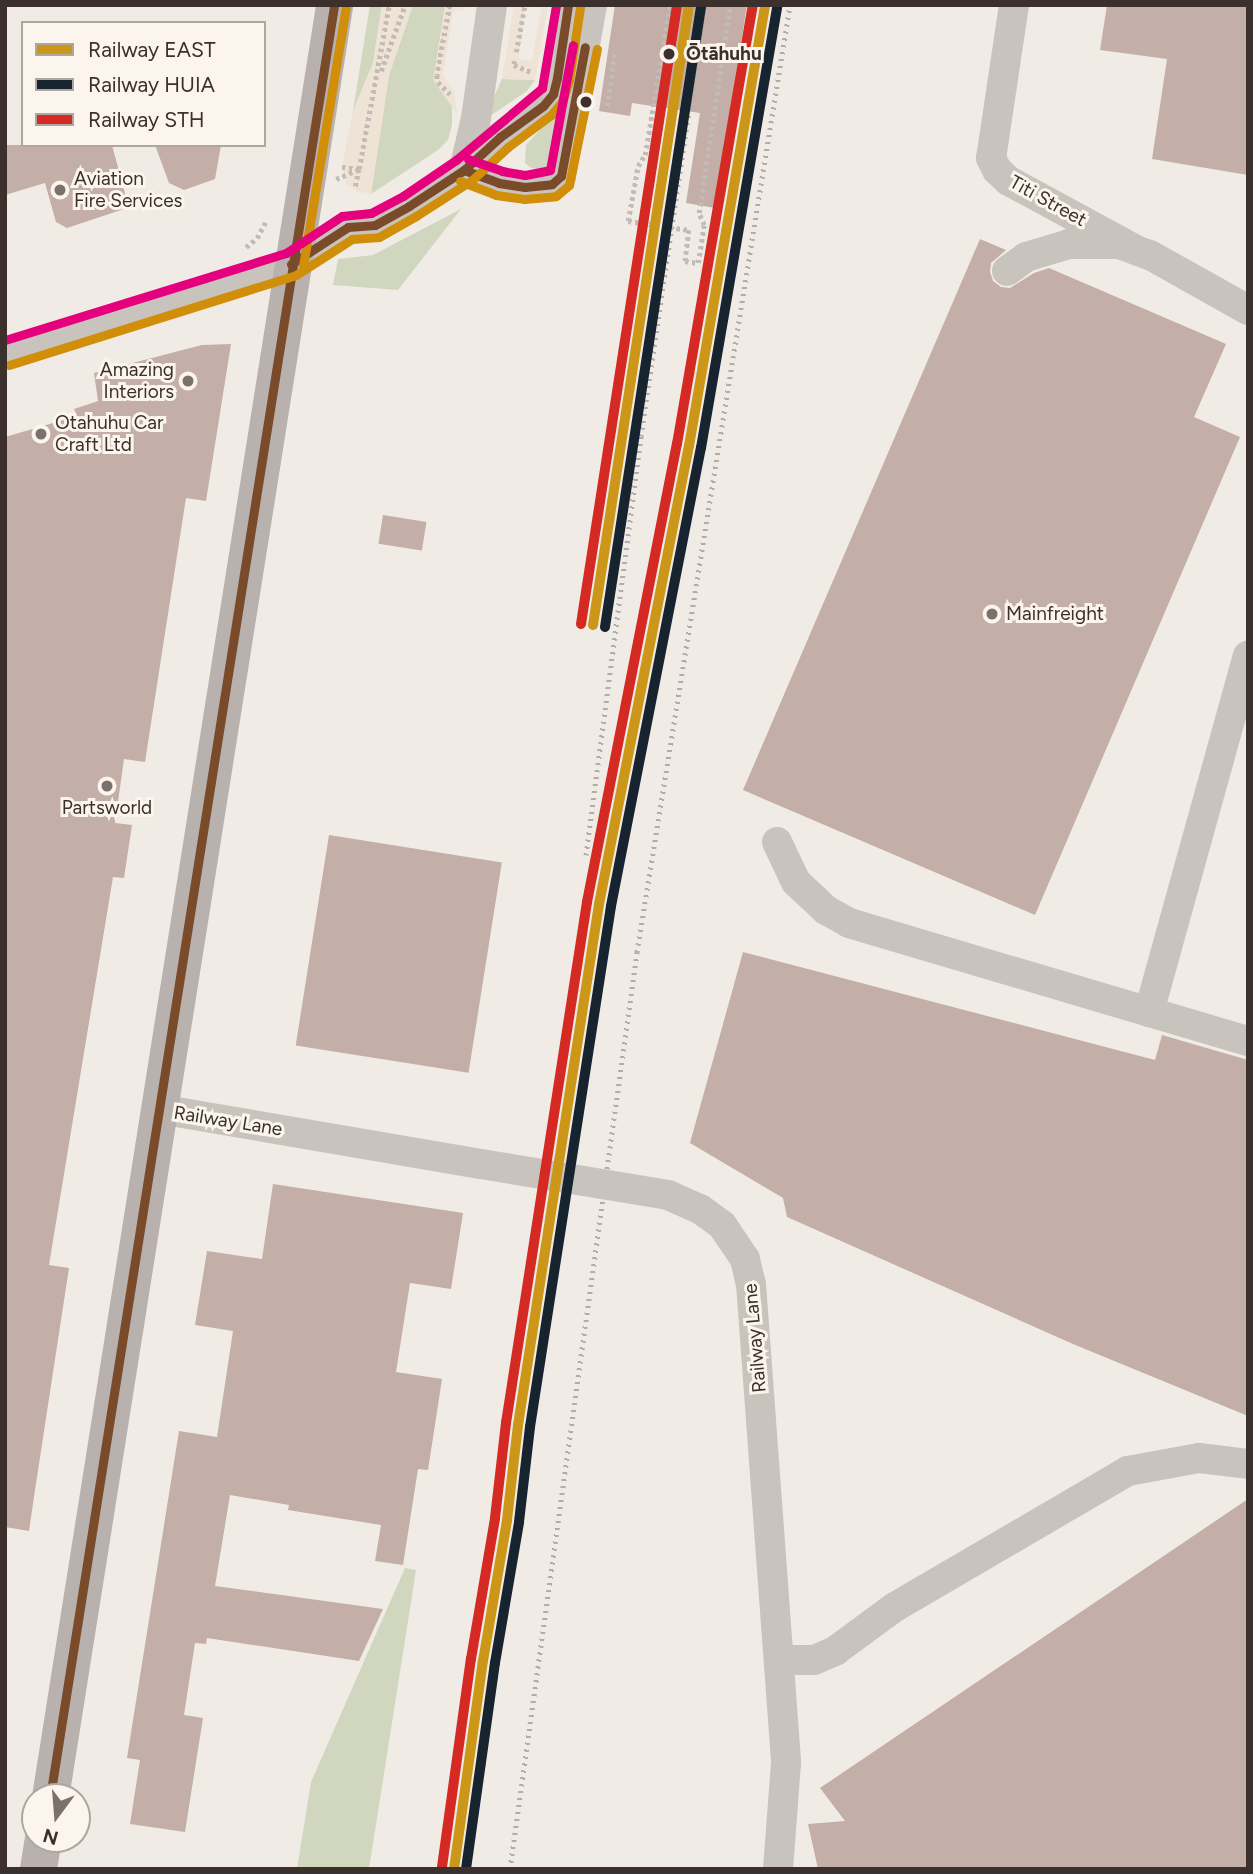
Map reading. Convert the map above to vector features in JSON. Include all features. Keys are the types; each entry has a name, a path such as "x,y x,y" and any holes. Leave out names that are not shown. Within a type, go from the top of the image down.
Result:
{"main road":[{"path":"52,1783 334,5"}],"street":[{"path":"464,170 476,118 492,5"},
{"path":"5,353 291,264 348,228 375,225 464,170 500,136 543,106 553,94 568,5"},
{"path":"464,170 499,183 525,187 552,184 562,176 592,5"},
{"name":"Titi Street","path":"1014,5 992,158 997,170 1009,181 1248,310"},
{"path":"1007,271 1026,257 1069,244 1103,243 1136,250"},
{"path":"1149,1012 1248,655"},
{"path":"777,842 796,882 826,909 849,923 1248,1041"},
{"name":"Railway Lane","path":"159,1109 668,1195 700,1209 722,1225 739,1247 748,1269 786,1763 778,1869"},
{"path":"779,1660 814,1660 835,1651 895,1607 1128,1471 1199,1458 1248,1464"}],"path":[{"path":"355,189 377,82 389,5"},
{"path":"377,82 405,5"},
{"path":"450,5 437,75 454,103"},
{"path":"525,5 514,65 533,73"},
{"path":"670,5 645,155 638,166 628,221 689,230 685,261 698,263 704,225 699,213 730,5"},
{"path":"342,167 359,169"},
{"path":"343,177 359,169"},
{"path":"239,250 257,238 268,216"}],"green space":[{"path":"370,5 382,5 373,63 353,111"},
{"path":"413,5 450,5 440,72 452,106 452,125 448,140 438,150 371,194 389,75"},
{"path":"502,79 535,80 527,91 490,116 489,108"},
{"path":"560,102 554,166 546,170 531,168 525,163 526,145 549,120"},
{"path":"461,209 398,290 333,285 338,259 373,255"},
{"path":"405,1568 416,1570 369,1869 297,1869 311,1782"}],"shaded area":[{"path":"382,5 413,5 389,75 371,194 356,191 346,183 342,167 353,111 373,63"},
{"path":"445,5 466,5 465,10 453,11 443,75 454,92 457,114 433,80"},
{"path":"514,5 526,5 518,59 532,61 542,5 548,5 535,80 502,79"}],"building":[{"path":"615,5 747,5 715,208 686,203 700,113 632,103 630,116 599,111"},
{"path":"1107,5 1248,5 1248,175 1152,159 1167,59 1100,50"},
{"path":"5,145 21,145 113,147 126,197 121,210 67,228 56,222 45,183 5,195"},
{"path":"156,147 221,147 215,179 184,190 169,183"},
{"name":"Mainfreight","path":"980,239 1006,250 991,263 993,281 1001,287 1010,288 1034,273 1049,268 1226,344 1194,417 1240,437 1035,915 743,790"},
{"path":"231,344 206,501 186,498 145,762 124,759 115,823 132,825 124,878 113,877 49,1265 69,1268 29,1531 5,1527 5,437 77,416 74,409 98,401 94,373 202,345"},
{"path":"383,515 426,522 422,551 378,544"},
{"path":"329,835 502,862 469,1073 296,1045"},
{"path":"743,952 1155,1060 1162,1035 1248,1060 1248,1416 1073,1344 787,1217 783,1198 690,1143"},
{"path":"273,1184 463,1213 451,1289 410,1283 396,1372 442,1379 428,1470 418,1469 403,1565 375,1561 381,1525 288,1510 289,1505 230,1495 215,1586 383,1609 359,1661 207,1638 206,1644 195,1643 184,1715 203,1718 185,1832 130,1824 140,1760 127,1758 179,1431 217,1437 233,1331 195,1325 207,1251 262,1259"},
{"path":"1248,1499 1248,1869 818,1869 808,1824 845,1821 820,1788"}],"railway":[{"path":"586,855 641,436 705,5"},
{"path":"510,1869 637,952 790,5"}],"rail line":[{"name":"STH","path":"581,624 677,5"},
{"name":"EAST","path":"593,625 689,5"},
{"name":"STH","path":"442,1867 471,1659 495,1518 506,1423 587,902 677,444 753,5"},
{"name":"EAST","path":"454,1869 483,1661 507,1520 518,1425 599,904 689,446 765,5"},
{"name":"HUIA","path":"605,627 701,7"},
{"name":"HUIA","path":"466,1869 495,1663 519,1522 530,1427 611,906 701,448 777,7"}],"transit line":[{"path":"52,1783 334,5"},
{"path":"5,340 286,253 342,216 371,213 403,196 456,160 542,88 556,5"},
{"path":"291,264 348,227 375,225 409,206 464,170 500,137 543,106 553,94 557,78 568,5"},
{"path":"303,266 346,7"},
{"path":"9,365 296,275 352,239 379,237 416,216 472,180 508,147 551,115 562,102 569,80 580,7"},
{"path":"468,159 502,171 525,175 550,170 573,45"},
{"path":"464,170 499,183 525,187 552,184 561,176 585,47"},
{"path":"460,181 496,195 524,199 556,196 569,185 597,49"}],"place":[{"name":"Ōtāhuhu","path":"669,54"},
{"name":"Aviation Fire Services","path":"60,190"},
{"name":"Amazing Interiors","path":"188,381"},
{"name":"Otahuhu Car Craft Ltd","path":"41,434"},
{"name":"Mainfreight","path":"992,614"},
{"name":"Partsworld","path":"107,786"}]}
